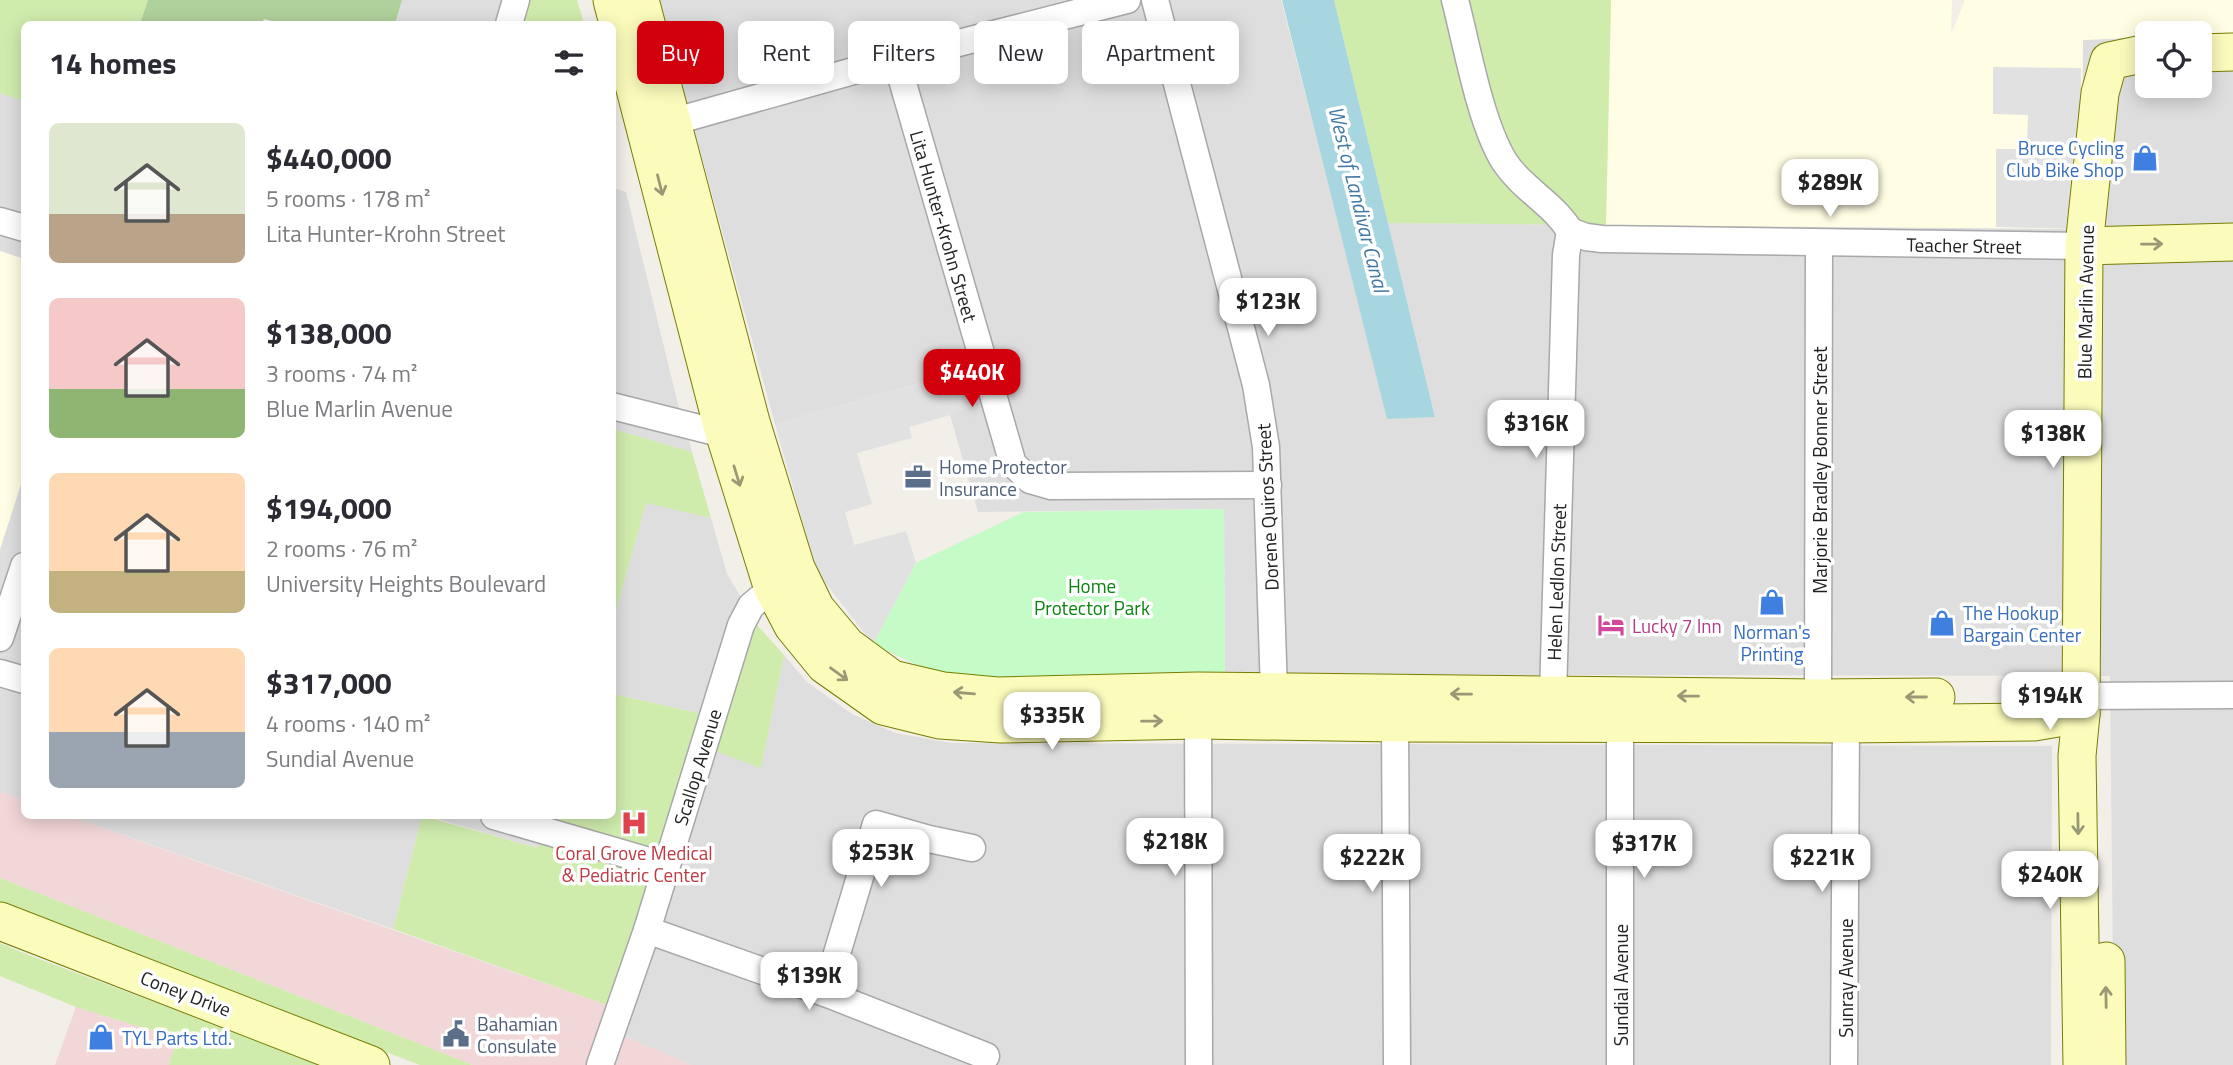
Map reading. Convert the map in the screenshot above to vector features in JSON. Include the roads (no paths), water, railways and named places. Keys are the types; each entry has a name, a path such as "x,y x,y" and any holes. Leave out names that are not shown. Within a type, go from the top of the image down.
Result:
{"street":[{"path":"510,21 516,0"},
{"path":"612,0 659,126 737,426 784,577 793,626 825,665 883,706 940,720 1001,724 1198,705 1274,692 1553,695 1620,710 1846,724 2233,695"},
{"path":"640,0 659,126"},
{"path":"960,44 1127,0"},
{"name":"Dorene Quiros Street","path":"1155,0 1263,418 1268,485 1274,692"},
{"path":"1455,0 1483,108 1503,159 1516,177 1556,212 1570,231"},
{"path":"2212,53 2233,52"},
{"name":"Blue Marlin Avenue","path":"2082,1065 2077,756 2081,705 2084,246 2100,93 2109,61 2135,56"},
{"path":"659,126 848,74"},
{"name":"Lita Hunter-Krohn Street","path":"904,84 1013,464 1030,480 1051,486 1268,485"},
{"path":"0,221 21,227"},
{"name":"Teacher Street","path":"1570,231 1601,239 1819,243 2084,246 2233,242"},
{"name":"Helen Ledlon Street","path":"1553,695 1566,269 1570,231"},
{"name":"Marjorie Bradley Bonner Street","path":"1818,698 1819,243"},
{"path":"616,407 698,429 711,431 737,426"},
{"path":"0,638 21,575"},
{"name":"Scallop Avenue","path":"600,1065 647,930 741,625 751,606 784,577"},
{"path":"0,673 21,679"},
{"path":"1198,705 1395,723 1818,698 2033,709"},
{"path":"1198,705 1199,1065"},
{"name":"Blue Marlin Avenue","path":"2081,705 2102,755 2108,1065"},
{"name":"Sundial Avenue","path":"1620,710 1620,1065"},
{"path":"1395,723 1397,1065"},
{"name":"Sunray Avenue","path":"1844,1065 1846,724"},
{"path":"504,819 666,866"},
{"path":"825,993 876,824 972,848"},
{"name":"Coney Drive","path":"0,921 371,1065"},
{"path":"647,930 825,993 986,1056"}],"water":[{"name":"West of Landivar Canal","path":"1282,0 1334,0 1435,417 1387,419"}],"place":[{"name":"Bruce Cycling Club Bike Shop","path":"2145,158"},
{"name":"Home Protector Insurance","path":"918,477"},
{"name":"Norman's Printing","path":"1772,602"},
{"name":"The Hookup Bargain Center","path":"1942,623"},
{"name":"Lucky 7 Inn","path":"1611,625"},
{"name":"Coral Grove Medical & Pediatric Center","path":"634,823"},
{"name":"Bahamian Consulate","path":"456,1034"},
{"name":"TYL Parts Ltd.","path":"101,1037"}],"park label":[{"name":"Home Protector Park","path":"1092,596"}]}
